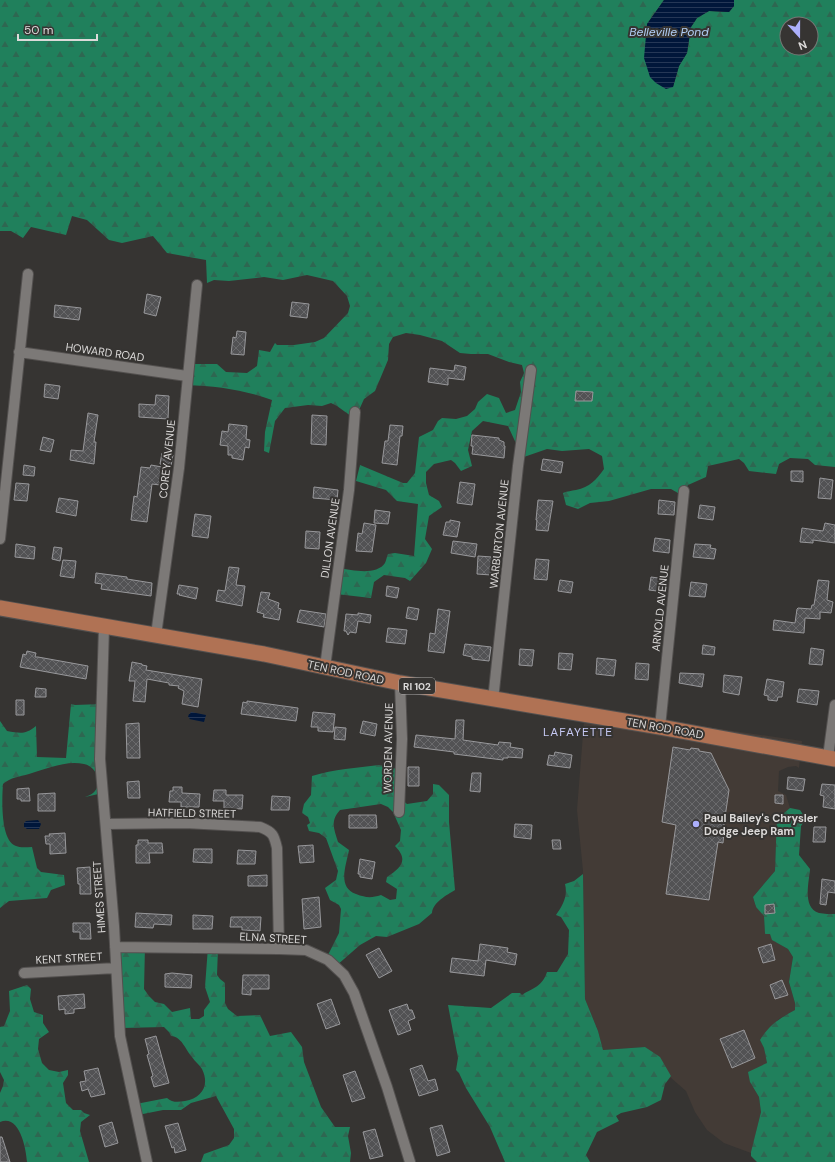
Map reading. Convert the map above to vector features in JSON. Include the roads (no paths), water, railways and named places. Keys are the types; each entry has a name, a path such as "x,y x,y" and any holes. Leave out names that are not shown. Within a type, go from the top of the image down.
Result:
{"main road":[{"name":"TEN ROD ROAD","path":"0,608 264,654 400,683 493,700 660,727 831,758"}],"street":[{"path":"0,539 28,274"},
{"name":"COREY AVENUE","path":"156,635 179,468 197,285"},
{"name":"HOWARD ROAD","path":"19,352 187,376"},
{"name":"WARBURTON AVENUE","path":"493,700 518,466 530,370"},
{"name":"DILLON AVENUE","path":"325,667 348,490 355,412"},
{"name":"ARNOLD AVENUE","path":"660,727 684,491"},
{"name":"HIMES STREET","path":"104,627 100,759 115,947 120,1036 147,1162"},
{"name":"WORDEN AVENUE","path":"399,812 402,739 400,683"},
{"path":"831,758 835,705"},
{"name":"HATFIELD STREET","path":"106,824 185,823 260,827 269,831 274,836 277,848 279,948"},
{"name":"ELNA STREET","path":"115,947 279,948 306,950 328,960 344,975 354,994 387,1088 410,1162"},
{"name":"KENT STREET","path":"24,973 116,968"}],"water":[{"name":"Belleville Pond","path":"664,0 734,0 734,6 729,12 709,11 697,18 691,27 687,53 679,66 673,87 666,89 650,77 644,58 647,24"},
{"path":"191,712 206,715 204,722 189,719 190,718 188,717"},
{"path":"38,820 41,824 39,829 27,829 24,827 24,823 26,821"}],"place":[{"name":"Paul Bailey's Chrysler Dodge Jeep Ram","path":"696,824"}],"district":[{"name":"LAFAYETTE","path":"578,732"}]}
